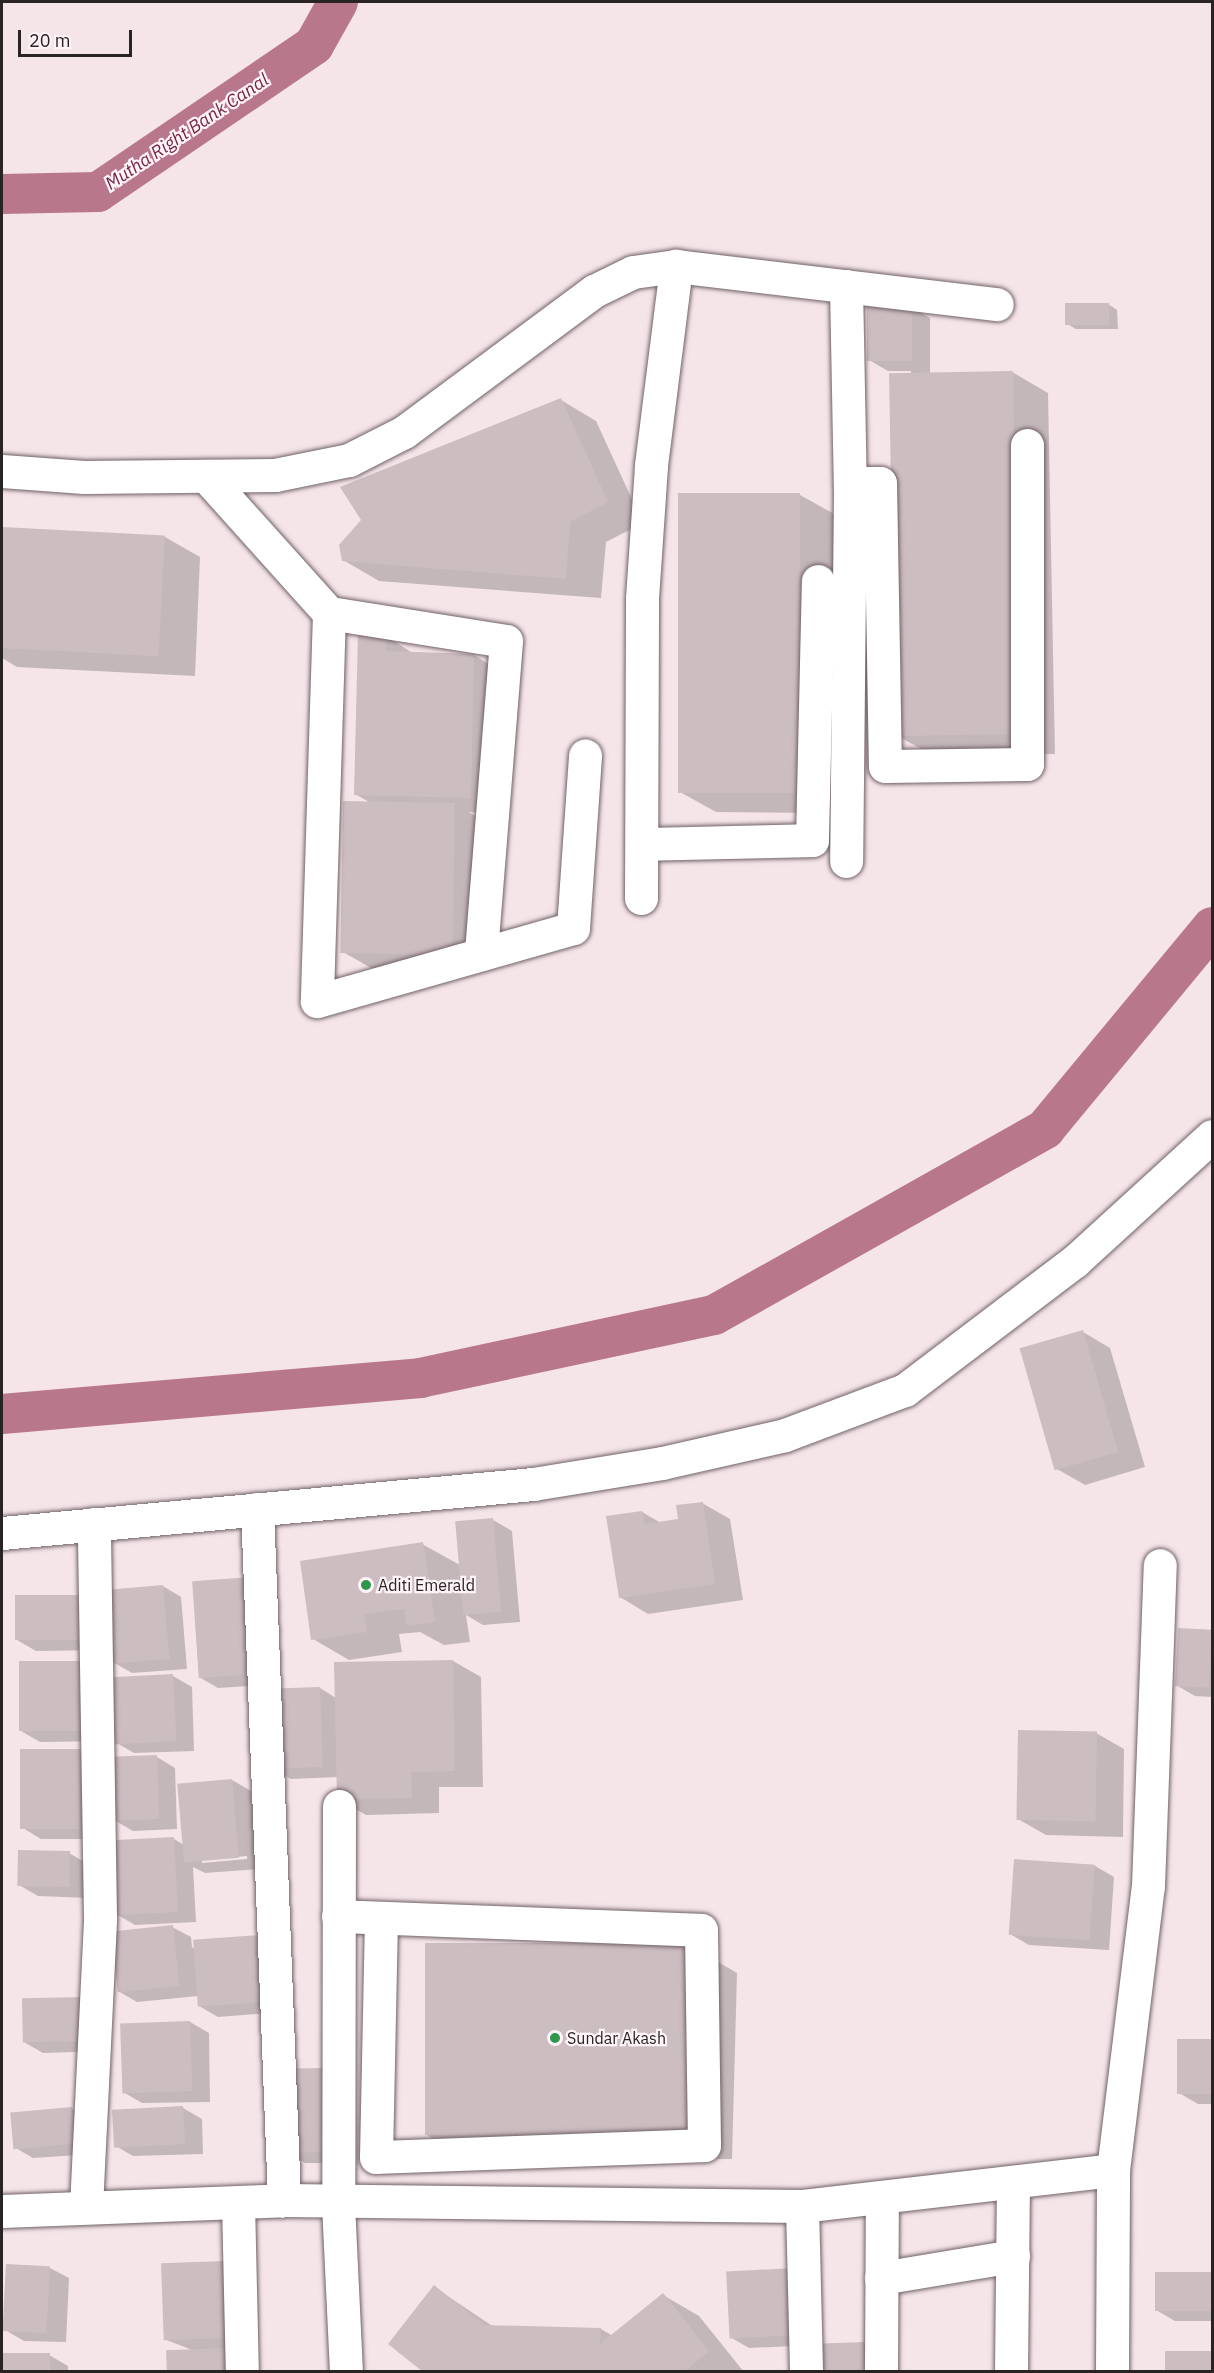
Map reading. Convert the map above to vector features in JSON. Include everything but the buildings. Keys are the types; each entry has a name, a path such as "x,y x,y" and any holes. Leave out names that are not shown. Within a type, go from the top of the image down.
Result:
{"street":[{"path":"641,898 642,598 652,455 676,266"},
{"path":"2,471 206,476 275,475 349,460 404,432 594,291 633,272 676,266 997,304"},
{"path":"846,286 850,483 846,861"},
{"path":"850,483 880,483 885,766 1027,764 1027,445"},
{"path":"206,476 329,613 506,642 481,954"},
{"path":"642,844 812,840 818,581"},
{"path":"329,613 317,1001 573,928 585,755"},
{"path":"2,1533 533,1484 662,1463 785,1435 905,1390 1075,1262 1212,1136"},
{"path":"257,1509 284,2200"},
{"path":"86,2207 100,1917 94,1524"},
{"path":"1112,2372 1113,2170 1149,1886 1160,1565"},
{"path":"339,1806 338,2203 346,2372"},
{"path":"338,1916 701,1930 704,2145 376,2157 381,1918"},
{"path":"2,2211 284,2200 338,2203 802,2206 882,2200 1113,2170"},
{"path":"1011,2372 1013,2183"},
{"path":"881,2372 882,2200"},
{"path":"238,2202 242,2372"},
{"path":"802,2206 806,2372"},
{"path":"881,2278 1012,2256"}],"waterway":[{"name":"Mutha Right Bank Canal","path":"2,194 98,192 314,45 338,2"},
{"path":"2,1414 420,1378 714,1315 1045,1129 1212,927"}],"place":[{"name":"Aditi Emerald","path":"366,1585"},
{"name":"Sundar Akash","path":"555,2038"}]}
